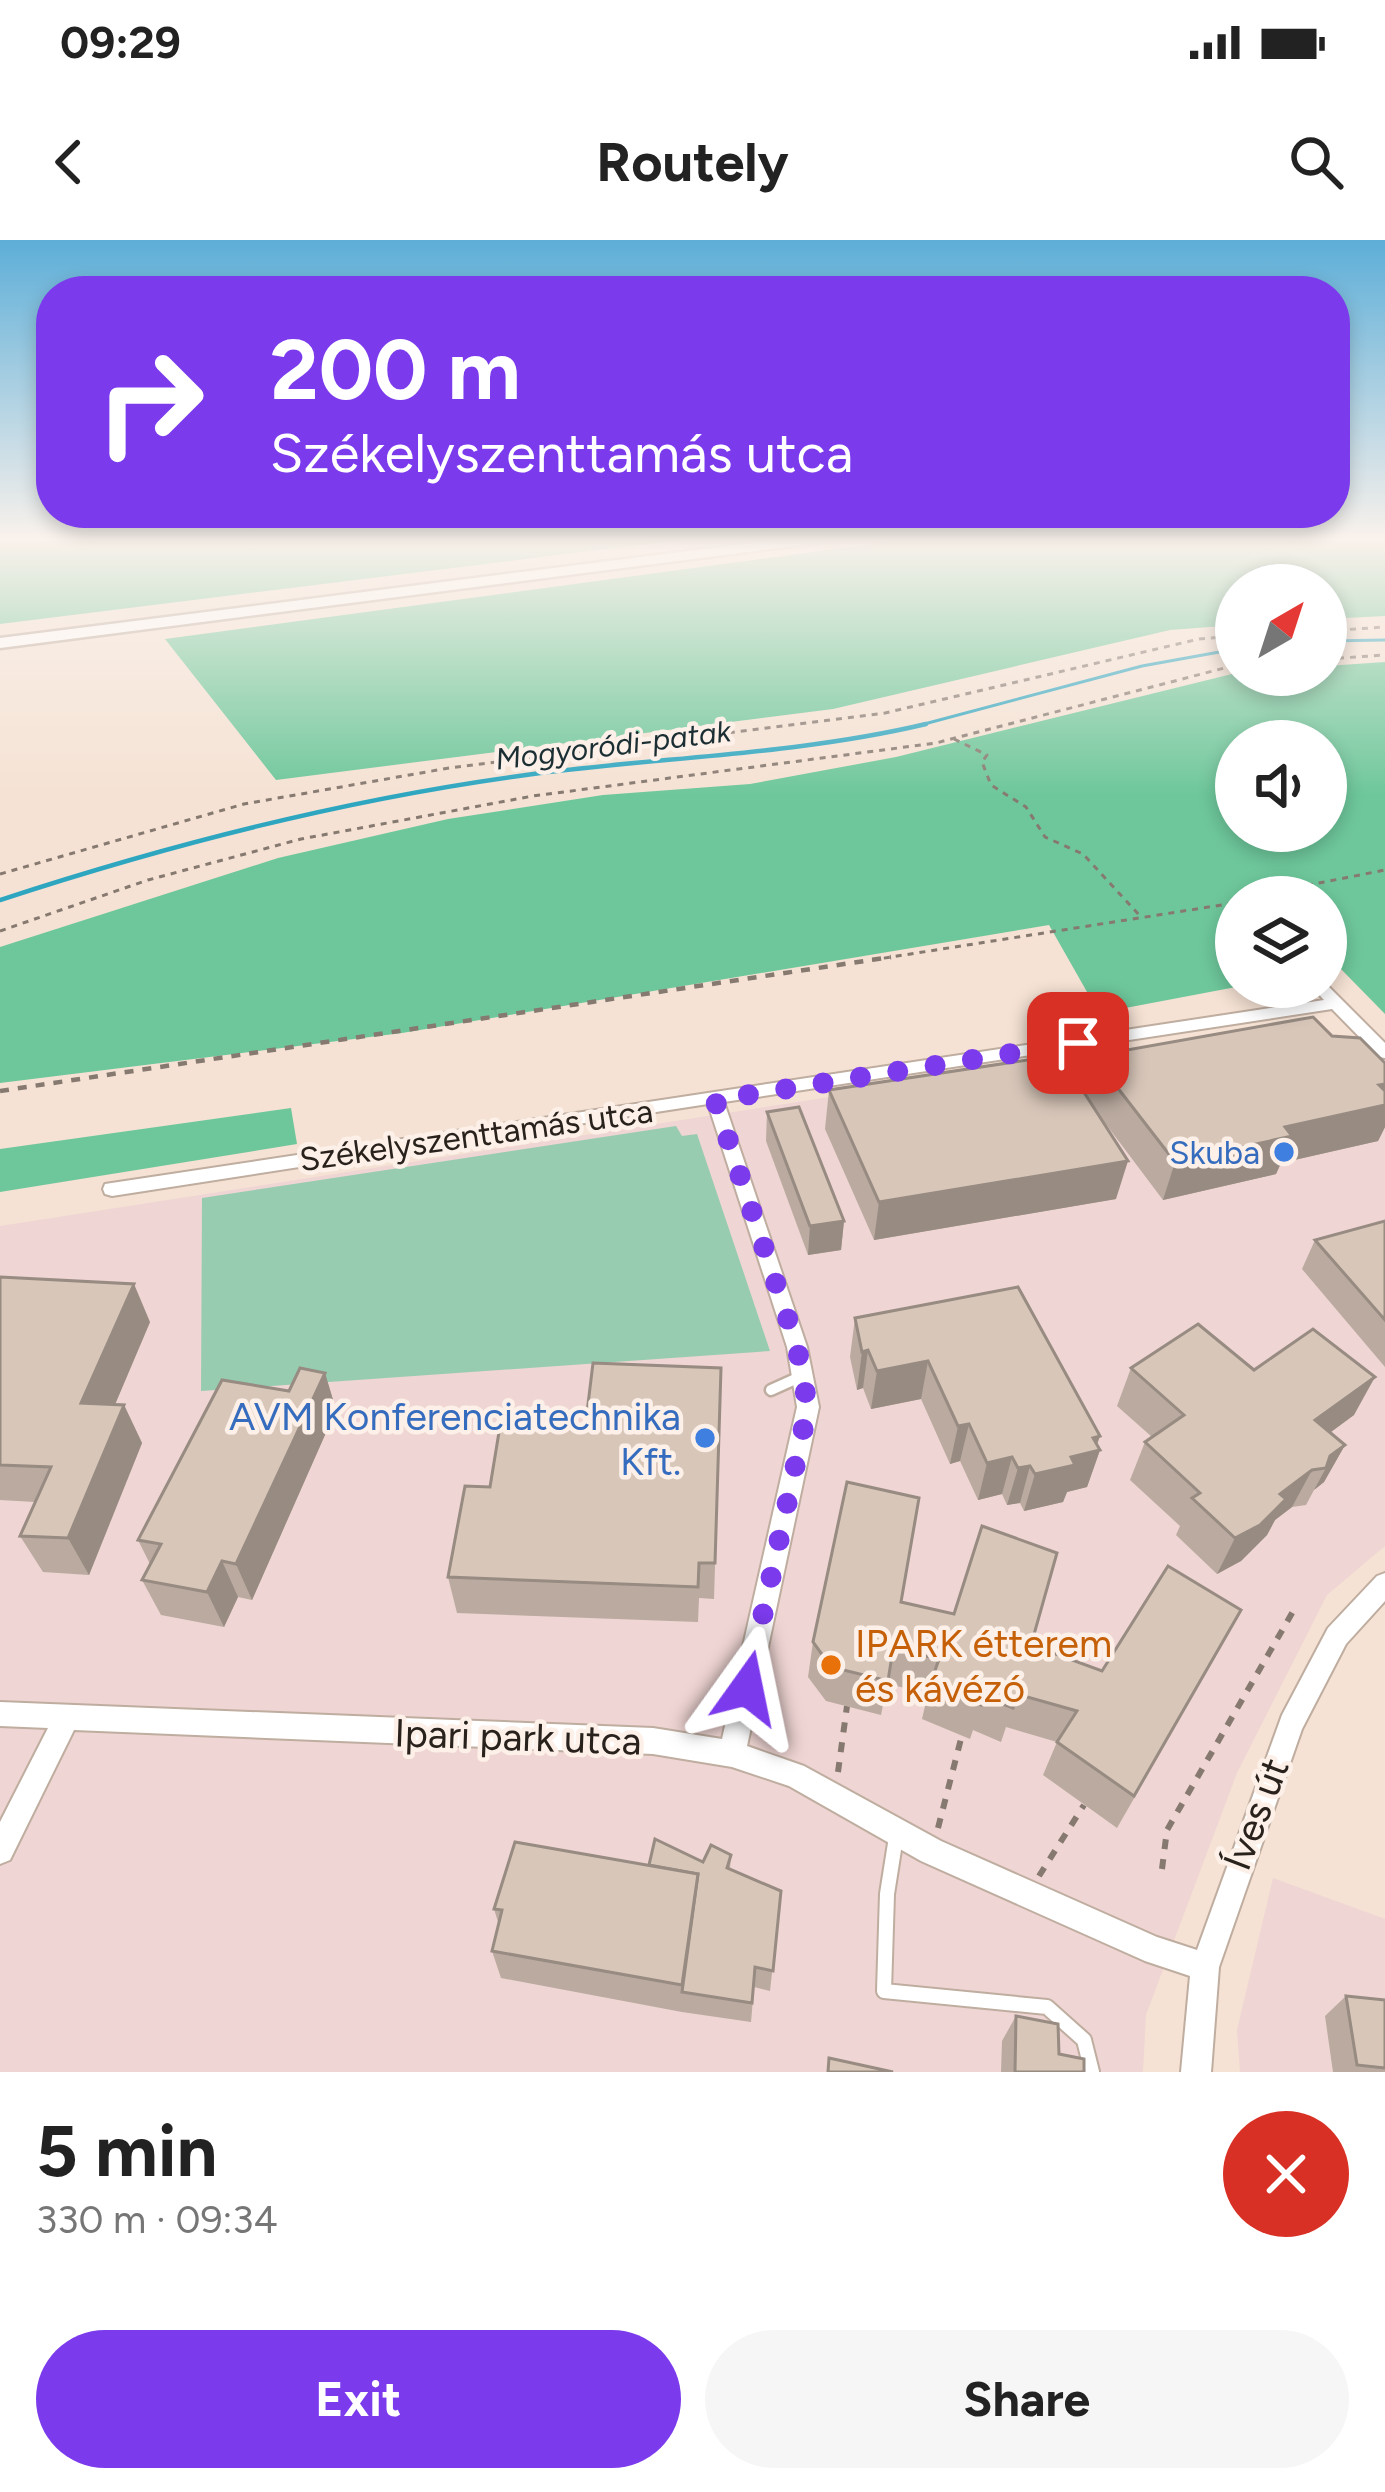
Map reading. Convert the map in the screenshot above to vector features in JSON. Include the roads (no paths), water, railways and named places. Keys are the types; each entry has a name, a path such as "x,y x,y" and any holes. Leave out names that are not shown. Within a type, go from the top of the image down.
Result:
{"main road":[{"path":"0,643 144,624"}],"street":[{"name":"Székelyszenttamás utca","path":"112,1189 1305,1008"},
{"path":"1342,1008 1385,1053"},
{"path":"715,1100 808,1407 732,1754"},
{"name":"Íves út","path":"1196,2072 1205,1966 1291,1724 1337,1636 1385,1584"},
{"name":"Ipari park utca","path":"0,1714 653,1742 732,1754 834,1794 931,1851 1155,1951 1205,1966"},
{"path":"0,1850 66,1719"}],"lane":[{"path":"770,1390 802,1376"},
{"path":"897,1832 887,1894 884,1991 1047,2007 1084,2040 1092,2072"}],"waterway":[{"name":"Mogyoródi-patak","path":"1347,641 1385,640"},
{"name":"Mogyoródi-patak","path":"919,726 1142,666 1215,653"},
{"name":"Mogyoródi-patak","path":"919,726 926,724"},
{"name":"Mogyoródi-patak","path":"0,900 194,842 392,797 526,775 827,743 919,726"},
{"name":"Mogyoródi-patak","path":"913,727 919,726"}],"place":[{"name":"Skuba","path":"1284,1152"},
{"name":"AVM Konferenciatechnika Kft.","path":"705,1438"},
{"name":"IPARK étterem és kávézó","path":"831,1665"}]}
